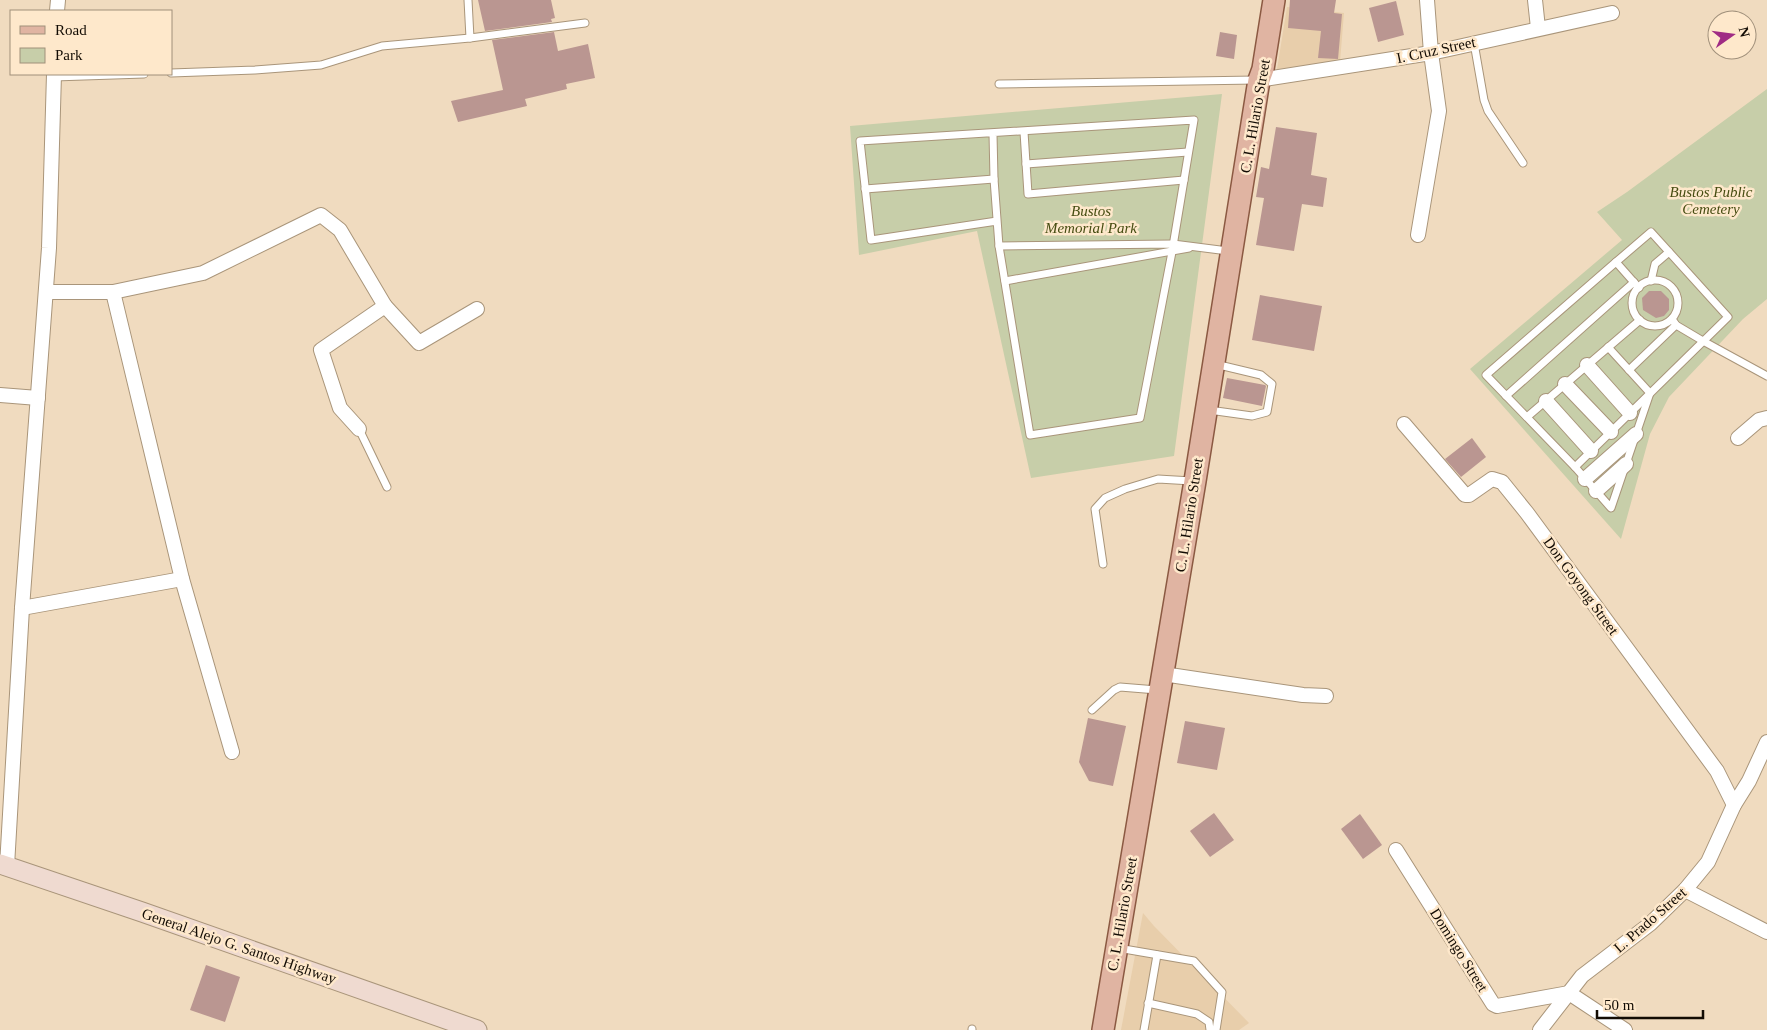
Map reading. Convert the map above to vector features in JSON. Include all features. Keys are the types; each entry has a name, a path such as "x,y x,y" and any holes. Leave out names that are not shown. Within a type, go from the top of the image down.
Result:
{"main road":[{"name":"C. L. Hilario Street","path":"1103,1030 1274,0"},
{"name":"General Alejo G. Santos Highway","path":"4,865 477,1030"}],"street":[{"path":"1418,235 1439,111 1431,52 1427,0"},
{"path":"1535,0 1538,28"},
{"name":"I. Cruz Street","path":"1260,80 1431,52 1612,12"},
{"path":"4,865 49,248 54,75"},
{"path":"46,292 113,292 202,273 321,215 340,230 385,306 419,344 477,309"},
{"path":"113,292 182,579 232,752"},
{"path":"359,429 340,408 321,350 385,306"},
{"path":"1587,365 1630,413"},
{"path":"1565,384 1611,432"},
{"path":"0,395 38,398"},
{"path":"1546,401 1591,451"},
{"path":"1738,438 1760,420 1767,418"},
{"name":"Don Goyong Street","path":"1404,424 1465,495 1469,495 1492,479 1502,482 1527,513 1717,771 1734,805"},
{"path":"1585,478 1636,434"},
{"path":"1596,491 1626,464"},
{"path":"22,608 182,579"},
{"path":"1161,682 1326,696"},
{"name":"L. Prado Street","path":"1540,1030 1582,976 1650,924 1686,890 1708,862 1734,805 1749,781 1767,742"},
{"name":"Domingo Street","path":"1396,850 1492,1004 1497,1006 1569,992"},
{"path":"1686,890 1767,932"},
{"path":"1569,992 1625,1030"}],"lane":[{"path":"468,0 470,38"},
{"path":"172,73 255,70 320,65 382,46 470,38 585,23"},
{"path":"1474,42 1484,100 1488,111 1523,163"},
{"path":"999,84 1260,80"},
{"path":"994,134 994,179 999,246 1030,435 1140,418 1172,252 1194,120 860,141 871,240 997,221"},
{"path":"1024,132 1028,194 1184,180"},
{"path":"1026,164 1188,152"},
{"path":"865,189 994,179"},
{"path":"1575,467 1650,393 1704,341 1728,317 1651,232 1486,375 1575,467 1611,508 1650,393"},
{"path":"999,246 1173,244 1231,251"},
{"path":"1005,282 1191,247"},
{"path":"1651,281 1655,264 1669,252"},
{"path":"1616,262 1636,285"},
{"path":"1506,396 1636,285 1651,281 1665,283 1675,292 1678,306 1674,322 1628,370"},
{"path":"1636,285 1633,300 1635,314 1640,320 1652,326 1674,322 1767,376"},
{"path":"1527,417 1640,320"},
{"path":"1608,347 1650,393"},
{"path":"1206,410 1252,416 1268,412 1272,384 1261,374 1214,363"},
{"path":"359,429 387,487"},
{"path":"1103,564 1095,509 1105,498 1125,489 1158,479 1195,481"},
{"path":"1092,710 1120,687 1161,682"},
{"path":"1116,947 1194,961 1222,992 1216,1030"},
{"path":"1144,1030 1157,955"},
{"path":"1148,1003 1197,1014 1209,1022 1210,1030"}],"shaded area":[{"path":"1287,7 1344,13 1340,62 1277,69"},
{"path":"1143,913 1249,1023 1239,1030 1121,1030"}],"green space":[{"name":"Bustos Public Cemetery","path":"1767,89 1767,299 1743,319 1669,397 1650,434 1621,539 1470,369 1622,240 1597,212"},
{"name":"Bustos Memorial Park","path":"1222,94 1174,456 1031,478 977,231 859,255 850,126"}],"building":[{"path":"478,0 551,0 555,18 551,19 552,22 485,31"},
{"path":"1290,0 1336,0 1334,13 1342,14 1338,59 1318,58 1321,31 1288,28"},
{"path":"1396,1 1404,35 1378,42 1369,8"},
{"path":"554,32 558,51 588,44 595,78 566,84 567,89 525,99 527,106 458,122 451,101 503,90 492,40"},
{"path":"1220,32 1237,35 1234,59 1216,56"},
{"path":"1276,127 1317,133 1311,175 1327,178 1323,207 1302,204 1294,251 1256,245 1264,198 1256,197 1261,167 1269,169"},
{"path":"1649,291 1661,291 1669,299 1669,310 1664,316 1656,318 1643,310 1642,298"},
{"path":"1260,295 1322,306 1314,351 1252,340"},
{"path":"1227,378 1265,385 1262,406 1223,398"},
{"path":"1472,438 1486,457 1461,477 1445,459"},
{"path":"1088,718 1126,726 1113,786 1089,781 1079,762"},
{"path":"1185,721 1225,728 1217,770 1177,763"},
{"path":"1214,813 1234,840 1210,857 1190,831"},
{"path":"1360,814 1382,845 1363,859 1341,829"},
{"path":"206,965 240,977 225,1022 190,1010"}]}
